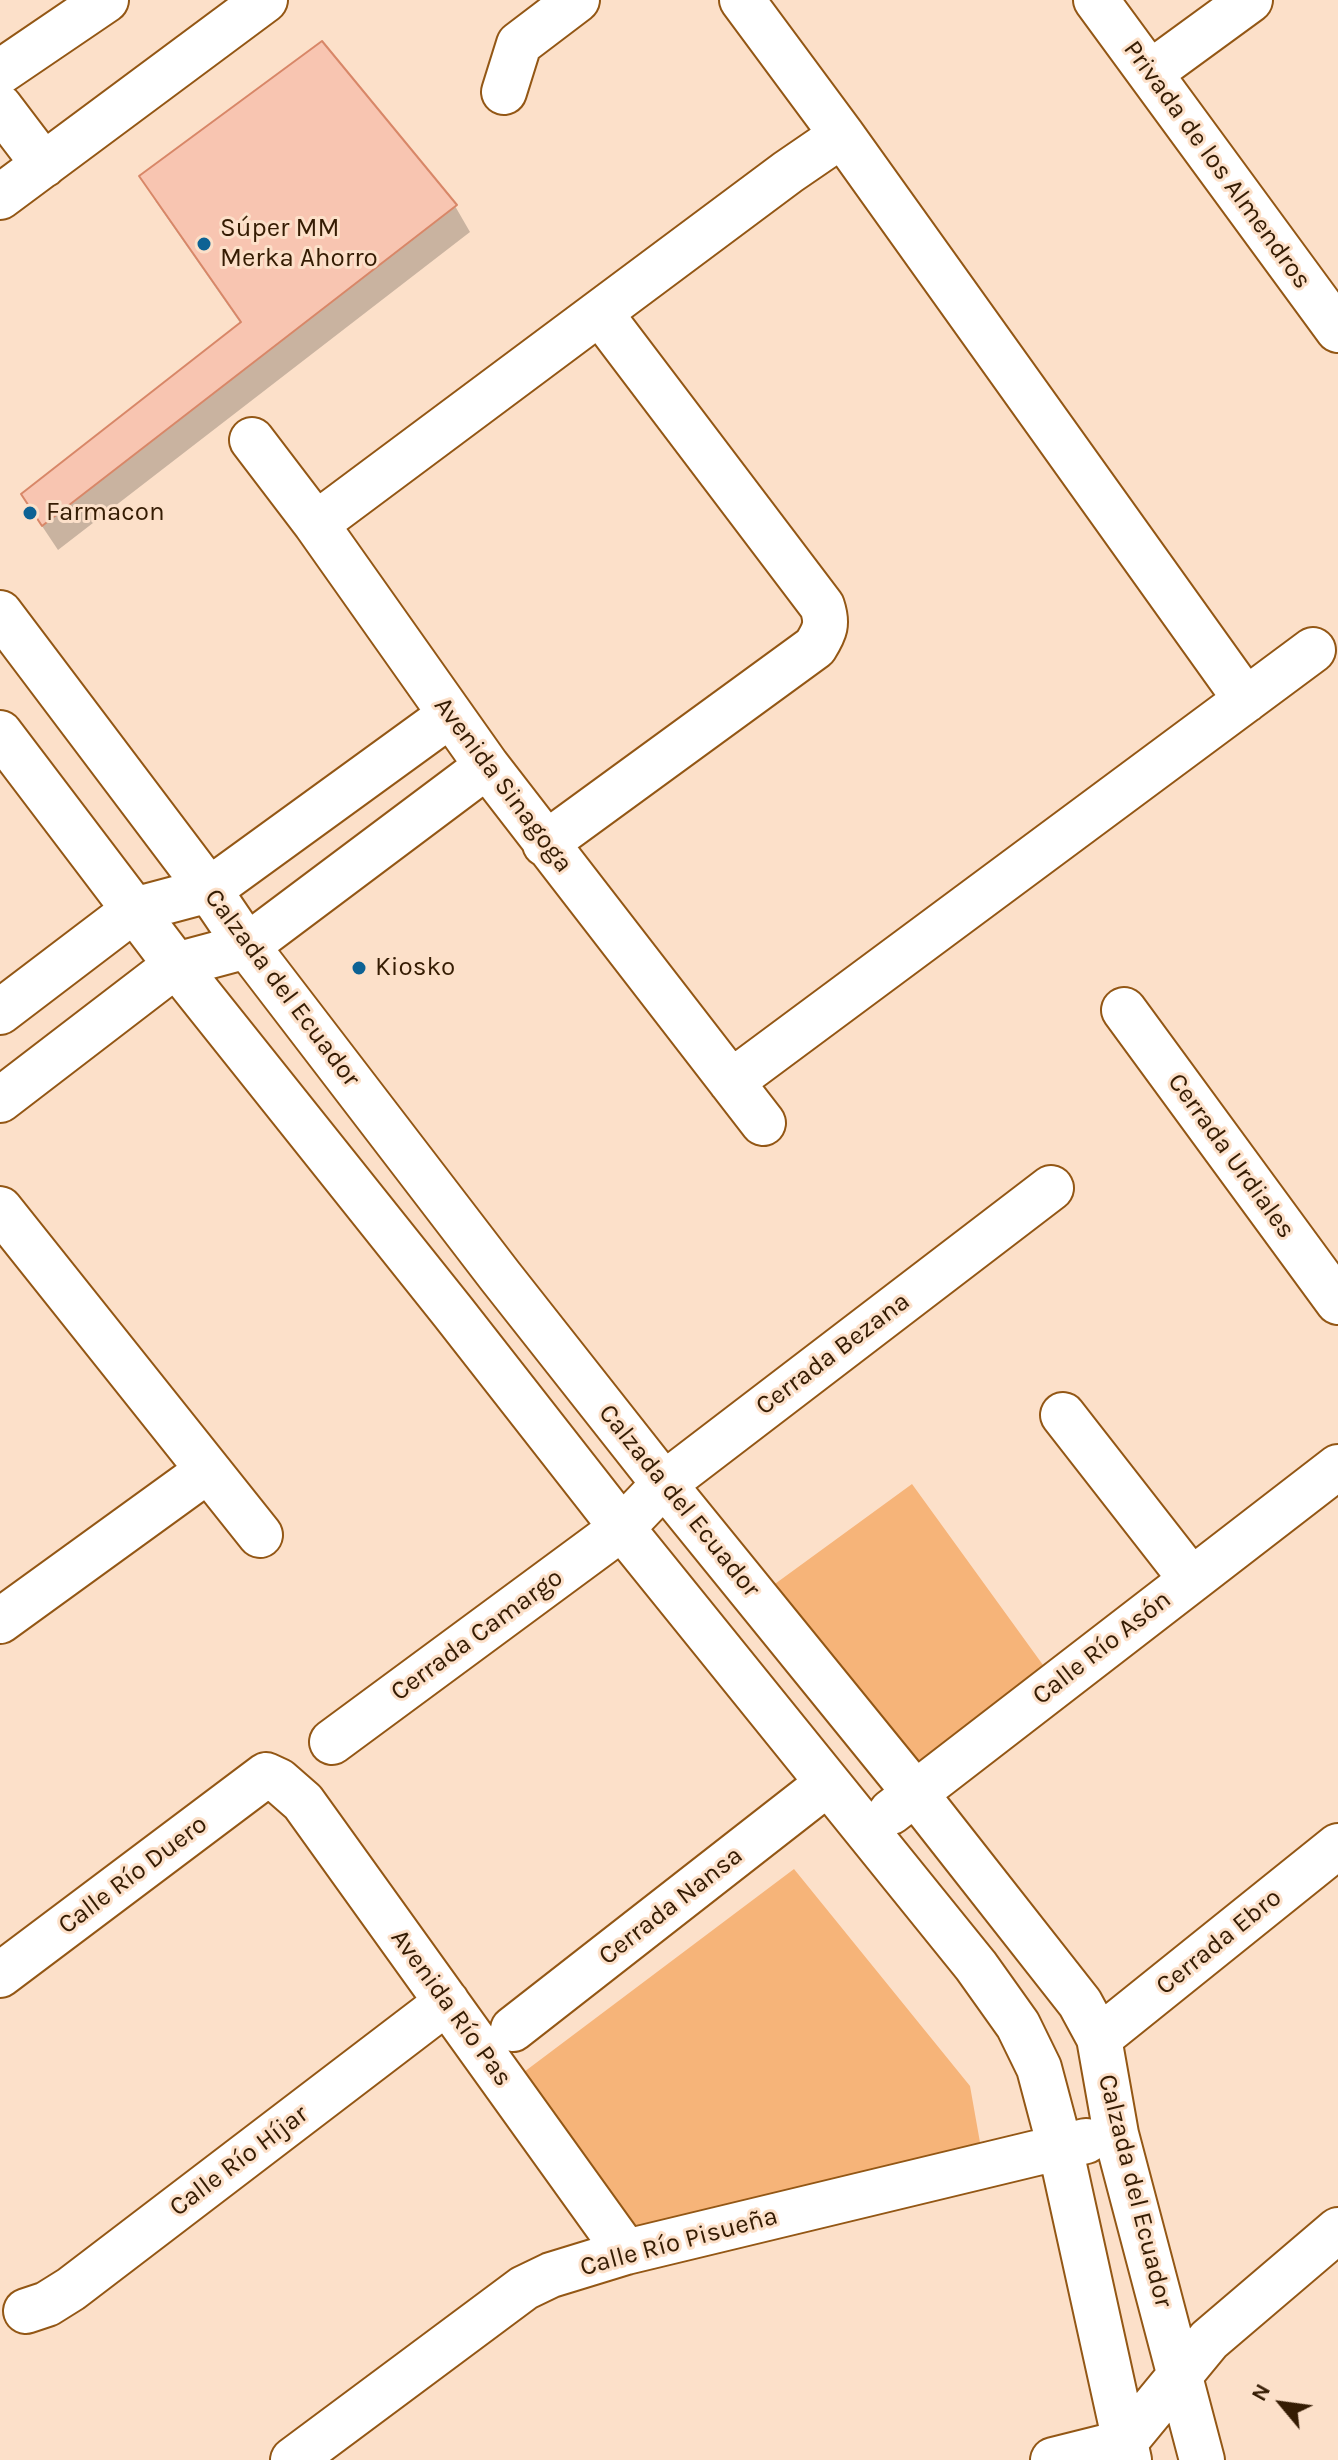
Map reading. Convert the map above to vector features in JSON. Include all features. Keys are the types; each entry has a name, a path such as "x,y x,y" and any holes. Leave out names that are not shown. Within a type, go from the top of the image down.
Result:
{"street":[{"path":"0,72 106,0"},
{"path":"0,197 265,0"},
{"path":"504,92 519,44 577,0"},
{"path":"742,0 1246,700"},
{"name":"Privada de los Almendros","path":"1096,0 1334,314"},
{"path":"1150,73 1250,0"},
{"path":"0,107 44,165"},
{"path":"316,524 842,135"},
{"path":"545,844 815,647 825,632 827,621 822,606 600,313"},
{"name":"Avenida Sinagoga","path":"252,440 316,524 545,844 763,1123"},
{"name":"Calzada del Ecuador","path":"6,632 209,890 247,946 500,1276 1080,2003 1099,2038 1116,2134 1202,2460"},
{"path":"731,1082 1313,650"},
{"path":"0,1012 134,910 209,890 450,715"},
{"path":"0,733 176,965 622,1528 976,1966 1018,2025 1039,2068 1060,2147 1127,2451"},
{"path":"0,1100 176,965 247,946 487,766"},
{"name":"Cerrada Urdiales","path":"1124,1010 1338,1302"},
{"name":"Cerrada Bezana","path":"622,1528 664,1484 1051,1188"},
{"path":"7,1231 260,1535"},
{"path":"453,1312 500,1276"},
{"path":"1063,1415 1191,1579"},
{"name":"Calle Río Asón","path":"868,1831 1338,1467"},
{"path":"0,1621 207,1471"},
{"name":"Cerrada Camargo","path":"332,1742 622,1528"},
{"name":"Calle Río Duero","path":"0,1975 266,1775"},
{"name":"Avenida Río Pas","path":"266,1775 279,1781 303,1802 626,2252"},
{"name":"Cerrada Nansa","path":"513,2029 828,1783"},
{"name":"Cerrada Ebro","path":"1099,2038 1338,1846"},
{"name":"Calle Río Híjar","path":"26,2311 47,2304 71,2289 447,2002"},
{"name":"Calle Río Pisueña","path":"293,2460 524,2288 551,2275 626,2252 1116,2134"},
{"path":"1053,2460 1127,2451 1209,2340 1338,2230"}],"shaded area":[{"path":"912,1484 1043,1665 900,1781 757,1597"},
{"path":"794,1869 970,2086 981,2148 636,2237 516,2078"}],"building":[{"path":"322,41 457,205 42,526 21,494 241,322 139,176"}],"place":[{"name":"Súper MM Merka Ahorro","path":"204,244"},
{"name":"Farmacon","path":"30,513"},
{"name":"Kiosko","path":"359,968"}]}
